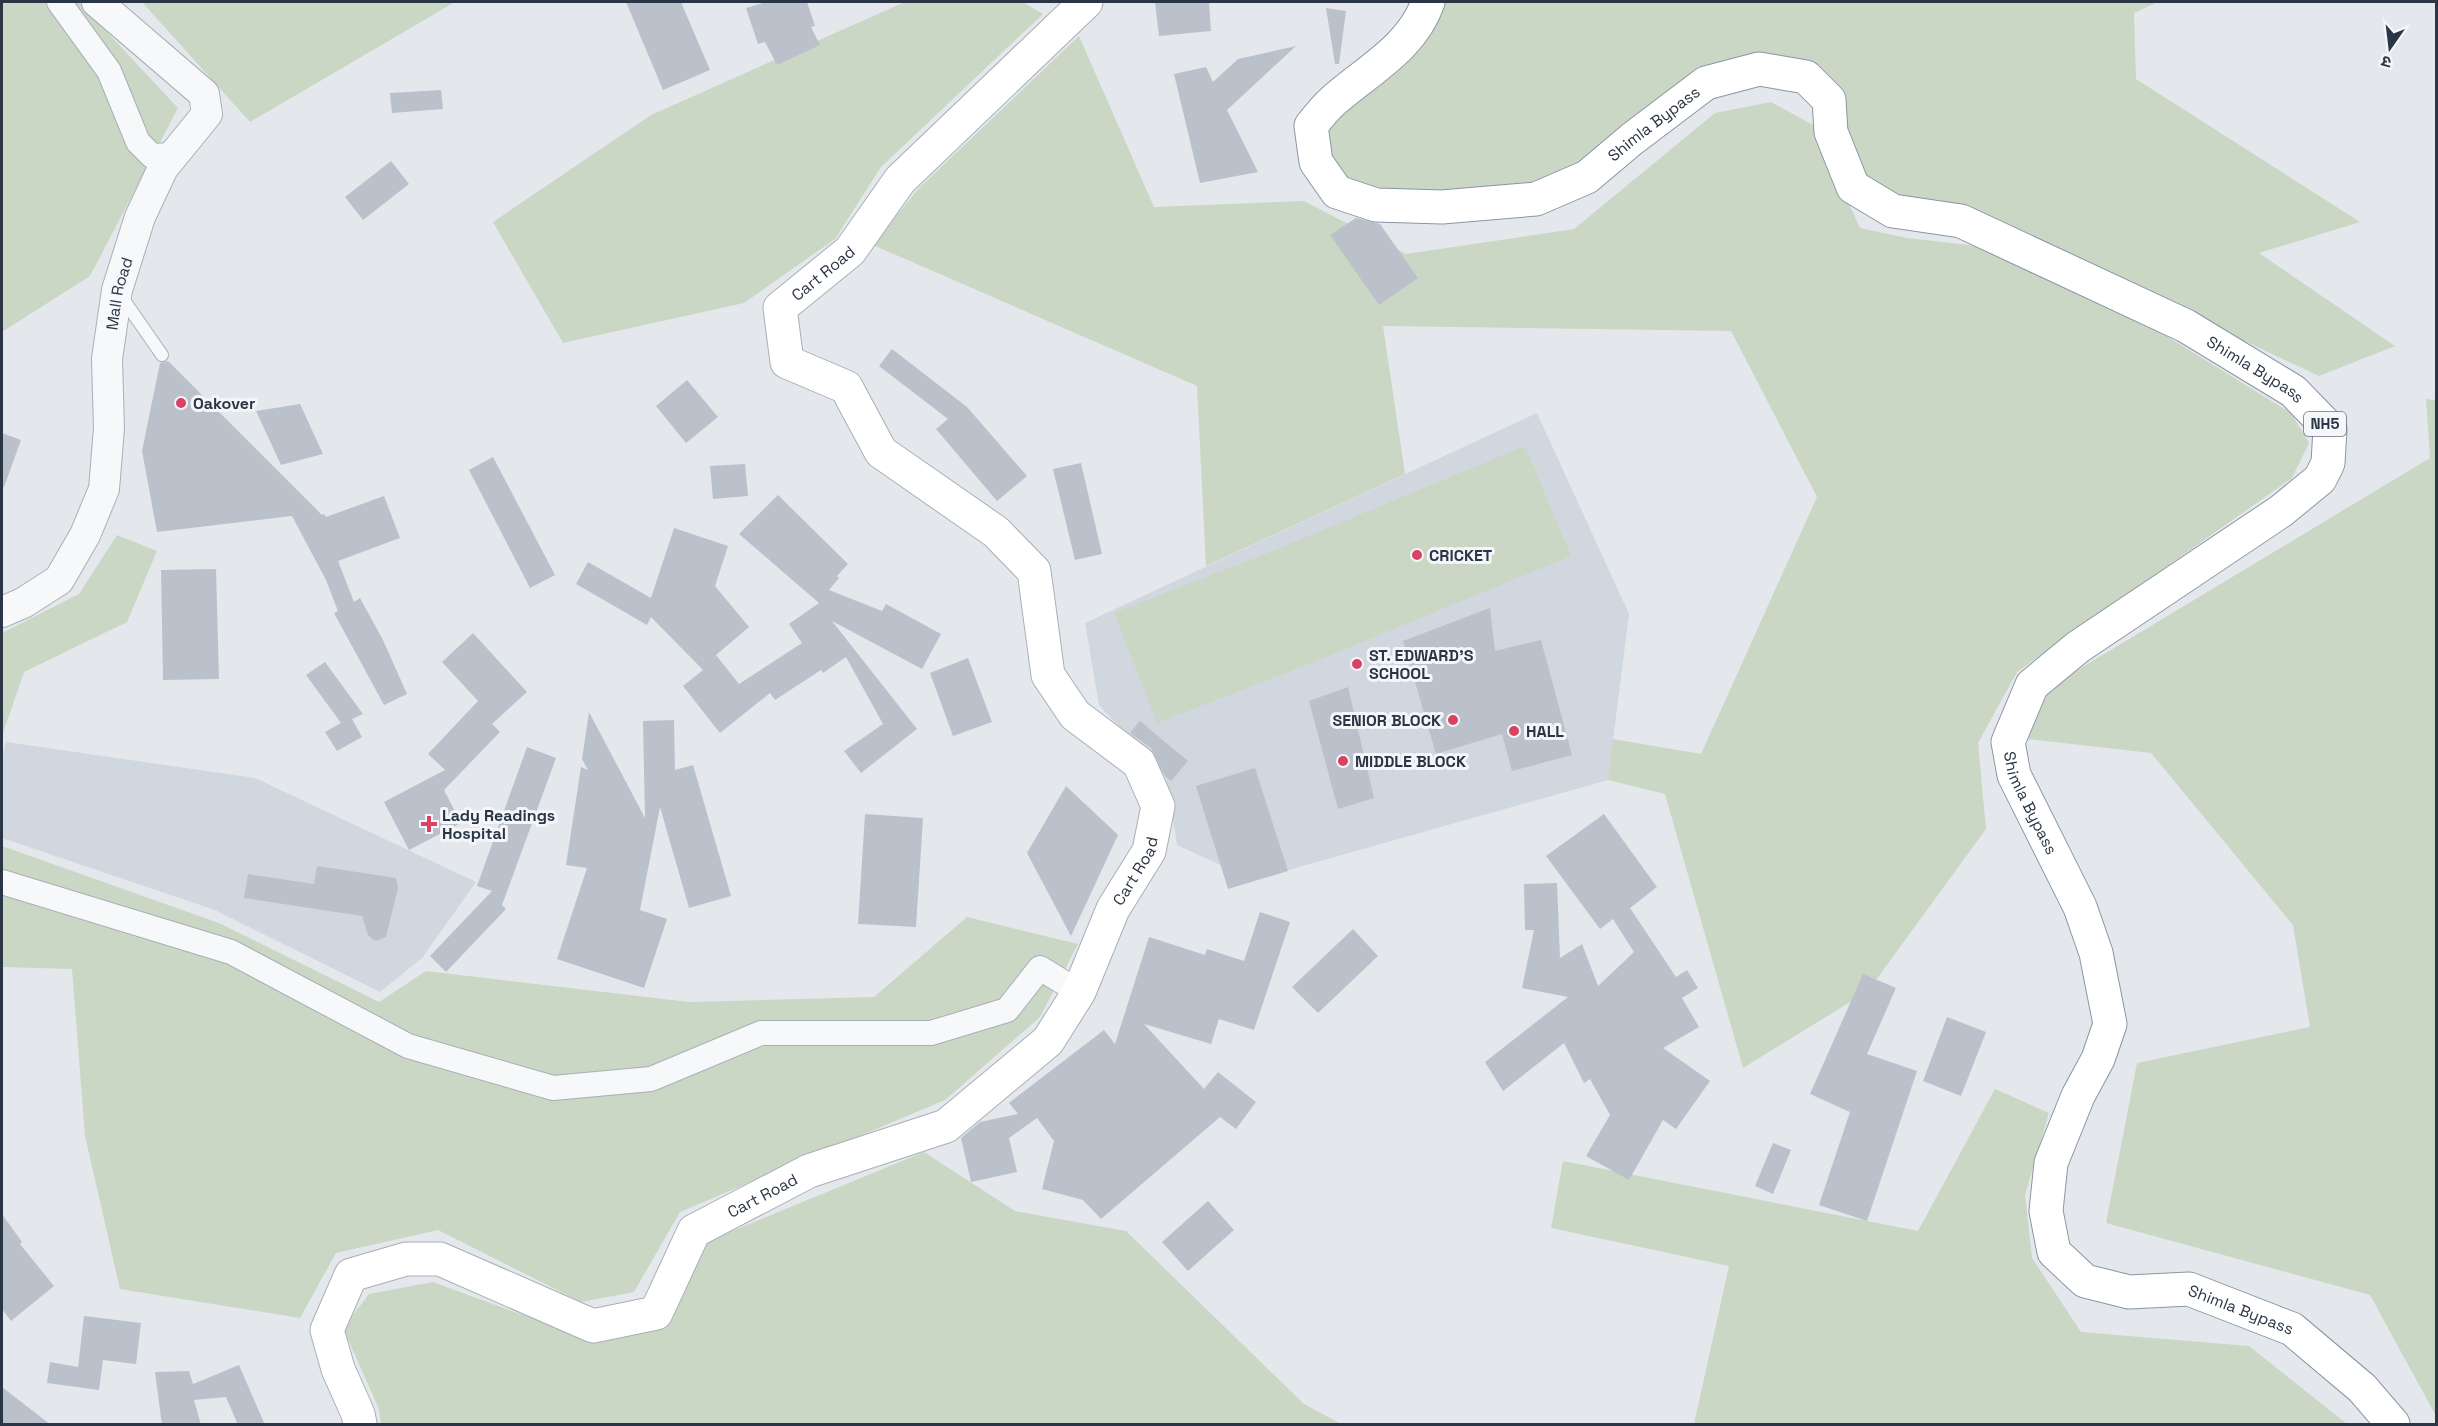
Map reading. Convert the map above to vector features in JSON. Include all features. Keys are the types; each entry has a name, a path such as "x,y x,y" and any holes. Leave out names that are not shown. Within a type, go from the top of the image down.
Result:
{"main road":[{"name":"Cart Road","path":"360,1425 358,1414 338,1369 327,1330 351,1275 406,1258 440,1259 593,1326 656,1313 694,1232 809,1171 946,1126 1048,1041 1079,992 1113,909 1149,851 1158,806 1149,784 1139,763 1075,715 1048,675 1034,571 996,532 881,452 846,387 788,362 780,308 850,251 900,180 1086,2"},
{"name":"Shimla Bypass","path":"1428,2 1422,20 1392,54 1331,102 1311,126 1316,162 1337,192 1376,205 1442,207 1536,199 1587,177 1632,139 1706,83 1759,69 1806,77 1829,100 1831,132 1853,187 1893,211 1961,221 2186,326 2293,392 2330,429 2328,463 2320,479 2281,511 2078,647 2032,685 2008,742 2014,775 2080,907 2096,953 2110,1024 2098,1059 2078,1096 2051,1163 2046,1211 2054,1252 2085,1281 2128,1292 2189,1289 2292,1329 2362,1389 2393,1425"}],"street":[{"path":"58,2 109,71 138,142 152,156 173,155"},
{"name":"Mall Road","path":"2,612 22,603 59,580 85,535 104,489 109,428 107,359 117,290 140,218 163,168 207,114 204,94 97,2"},
{"path":"2,882 231,952 408,1046 553,1088 651,1078 761,1033 931,1033 1007,1010 1040,968 1079,992"}],"lane":[{"path":"117,290 162,355"}],"shaded area":[{"name":"ST. EDWARD'S SCHOOL","path":"1537,413 1629,614 1608,780 1253,880 1177,845 1166,778 1099,705 1085,623"},
{"path":"6,742 255,778 476,882 422,958 380,992 215,910 2,838 2,757"}],"green space":[{"path":"2,2 79,2 178,108 90,276 2,332"},
{"path":"142,2 455,2 250,122"},
{"path":"905,2 1023,2 1043,14 881,167 835,239 744,303 563,343 493,222 651,115"},
{"path":"1441,2 2158,2 2134,13 2136,79 2360,222 2259,253 2395,346 2319,376 2191,316 1898,201 1860,179 1834,92 1757,61 1581,170 1533,190 1376,198 1340,181 1321,126"},
{"path":"1079,36 1154,207 1304,201 1406,254 1574,229 1715,113 1771,102 1813,125 1860,228 1907,238 1978,246 2152,327 2291,413 2309,443 2292,478 2017,672 1978,743 1986,829 1868,991 1743,1068 1665,794 1608,780 1613,739 1701,754 1817,497 1731,331 1383,326 1405,474 1206,566 1197,386 873,245 918,189"},
{"path":"2426,399 2436,400 2436,1416 2370,1295 2106,1223 2137,1063 2310,1027 2293,925 2151,753 2027,739 2051,686 2430,458"},
{"name":"CRICKET","path":"1525,446 1571,556 1309,664 1157,723 1114,613 1265,554"},
{"path":"117,535 157,551 127,622 24,672 2,736 2,633 79,594"},
{"path":"2,846 219,923 379,1002 426,971 689,1002 874,997 967,917 1078,944 1040,1017 945,1100 680,1212 634,1292 581,1302 438,1230 336,1253 300,1318 120,1289 85,1136 72,969 2,967"},
{"path":"1995,1089 2049,1113 2025,1195 2032,1258 2081,1332 2249,1346 2347,1424 1694,1424 1729,1266 1551,1228 1563,1161 1918,1231"},
{"path":"924,1152 1015,1211 1126,1231 1304,1404 1341,1424 381,1424 379,1409 343,1328 369,1294 433,1282 589,1339 665,1327 708,1241"}],"building":[{"path":"626,2 681,2 710,70 663,90"},
{"path":"767,2 807,2 815,26 811,27 820,45 777,65 765,42 758,44 746,8"},
{"path":"1155,2 1209,2 1211,31 1159,36"},
{"path":"1326,8 1346,11 1339,64 1335,64"},
{"path":"1296,46 1227,110 1258,172 1200,183 1174,74 1206,67 1213,82 1238,59"},
{"path":"441,90 443,109 392,113 390,93"},
{"path":"391,161 409,184 363,220 345,197"},
{"path":"1356,218 1380,224 1418,278 1379,305 1330,235"},
{"path":"892,349 967,407 1027,476 997,501 936,429 948,419 879,366"},
{"name":"Oakover","path":"168,361 322,515 326,517 384,496 400,538 338,561 354,602 360,598 383,640 407,694 384,705 334,613 338,611 326,580 292,516 157,532 142,451 160,363"},
{"path":"687,380 718,417 686,443 656,406"},
{"path":"300,404 323,454 281,465 256,411"},
{"path":"2,433 21,440 4,487 2,487"},
{"path":"493,457 555,575 530,588 469,470"},
{"path":"1081,463 1102,554 1075,560 1053,469"},
{"path":"745,464 748,496 713,499 710,466"},
{"path":"778,495 848,564 837,576 839,578 829,590 882,611 886,604 941,634 922,669 832,621 917,729 861,773 844,751 883,724 846,657 823,673 821,670 775,700 770,693 720,733 683,686 703,670 651,617 647,625 576,584 588,562 651,598 674,528 728,546 715,586 749,627 716,655 739,684 802,643 789,624 819,603 739,534"},
{"path":"216,569 219,679 163,680 161,570"},
{"path":"1490,608 1495,651 1541,640 1572,755 1512,771 1502,734 1436,754 1403,641"},
{"path":"473,633 527,692 492,724 500,732 444,790 461,823 409,850 384,802 445,770 428,754 478,701 442,662"},
{"path":"968,658 992,722 953,736 930,673"},
{"path":"325,662 363,714 352,719 362,737 337,751 325,732 341,723 306,675"},
{"path":"1348,687 1374,798 1338,809 1309,701"},
{"path":"589,712 645,818 643,721 674,720 675,770 693,765 731,896 689,908 660,807 640,910 667,919 644,988 557,959 587,868 566,865 581,767 588,770 582,759"},
{"path":"1140,721 1188,761 1171,781 1165,776 1151,748 1130,733"},
{"path":"527,747 556,758 502,905 506,909 446,972 430,956 492,891 477,886"},
{"path":"1255,768 1288,871 1228,889 1196,786"},
{"path":"1066,786 1118,835 1071,936 1027,853"},
{"path":"865,814 923,818 916,927 858,924"},
{"path":"1604,814 1657,887 1630,908 1676,977 1687,970 1698,988 1682,998 1699,1027 1663,1048 1710,1081 1676,1129 1663,1120 1629,1180 1586,1156 1610,1115 1590,1079 1584,1083 1564,1043 1503,1091 1485,1062 1568,997 1522,988 1534,930 1525,930 1524,884 1557,883 1560,958 1582,944 1598,986 1634,952 1613,919 1600,929 1546,856"},
{"path":"317,866 396,878 398,888 386,937 376,941 372,939 368,935 362,916 244,898 248,874 314,884"},
{"path":"1260,912 1290,922 1254,1030 1219,1019 1211,1044 1144,1024 1204,1089 1218,1072 1256,1102 1236,1129 1220,1117 1101,1219 1083,1200 1042,1189 1054,1141 1037,1118 1009,1138 1017,1172 971,1182 961,1138 980,1122 1018,1114 1009,1103 1104,1030 1115,1044 1149,937 1205,955 1207,949 1244,961"},
{"path":"1353,929 1378,956 1318,1013 1292,987"},
{"path":"1863,974 1896,988 1867,1054 1917,1071 1867,1221 1819,1205 1850,1112 1810,1094"},
{"path":"1947,1017 1986,1032 1961,1096 1923,1081"},
{"path":"1773,1143 1791,1150 1773,1194 1755,1186"},
{"path":"1208,1201 1234,1230 1188,1271 1162,1242"},
{"path":"2,1214 22,1242 20,1244 54,1286 11,1321 2,1309"},
{"path":"84,1316 141,1323 136,1364 103,1360 99,1390 47,1383 50,1362 78,1367"},
{"path":"239,1365 265,1425 238,1425 226,1397 194,1400 201,1425 162,1425 155,1372 189,1371 193,1384"},
{"path":"2,1387 51,1425 2,1425"}],"place":[{"name":"Oakover","path":"181,403"},
{"name":"CRICKET","path":"1417,555"},
{"name":"ST. EDWARD'S SCHOOL","path":"1357,664"},
{"name":"SENIOR BLOCK","path":"1453,720"},
{"name":"HALL","path":"1514,731"},
{"name":"MIDDLE BLOCK","path":"1343,761"},
{"name":"Lady Readings Hospital","path":"429,824"}]}
